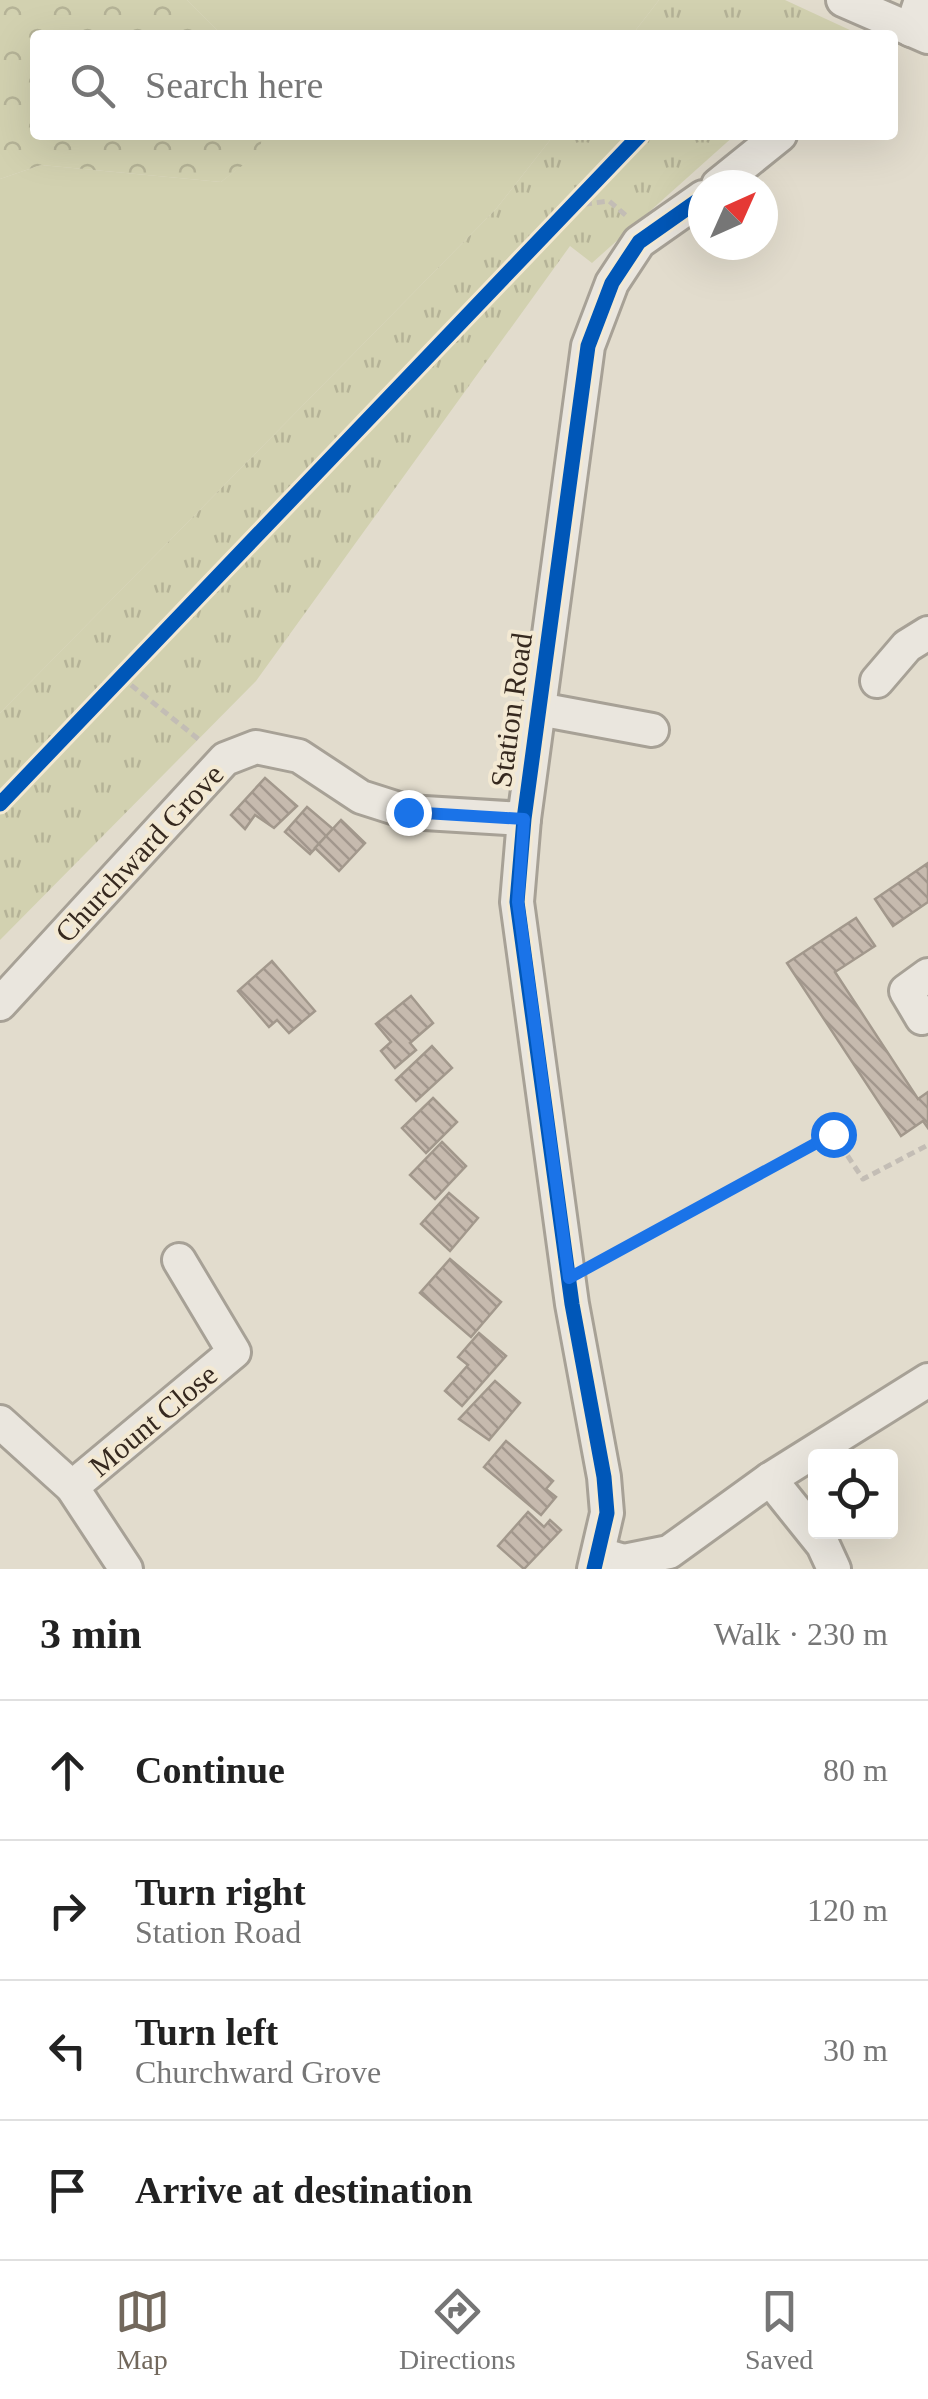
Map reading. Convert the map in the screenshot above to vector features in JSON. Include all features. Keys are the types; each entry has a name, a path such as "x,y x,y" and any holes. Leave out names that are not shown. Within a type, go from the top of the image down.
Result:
{"street":[{"path":"844,0 913,28"},
{"path":"737,170 774,140"},
{"name":"Station Road","path":"597,1562 607,1513 604,1477 569,1278 518,902 524,819 588,346 621,269 639,242 688,209"},
{"path":"877,680 907,646 928,633"},
{"path":"539,710 652,730"},
{"name":"Churchward Grove","path":"0,1004 224,759 256,747 299,756 361,797 408,812 524,819"},
{"name":"Mount Close","path":"72,1488 234,1352 180,1260"},
{"path":"597,1562 669,1552 770,1478 928,1380"},
{"path":"0,1422 72,1488 126,1569"},
{"path":"770,1478 823,1545 834,1569"}],"path":[{"path":"558,221 585,192"},
{"path":"572,206 609,201 629,218 647,214 669,224"},
{"path":"107,691 134,662"},
{"path":"120,676 180,724"},
{"path":"569,1278 833,1134 863,1179 928,1145"}],"green space":[{"path":"0,0 187,0 217,30 30,30 30,140 261,140 260,152 221,182 41,165 0,179"},
{"path":"187,0 659,0 636,30 217,30"},
{"path":"659,0 785,0 850,30 636,30"},
{"path":"261,140 550,140 496,209 0,713 0,179 41,165 221,182 259,152"},
{"path":"550,140 729,140 696,170 688,170 688,177 592,263 570,246 256,681 0,940 0,713 496,209"}],"building":[{"path":"265,778 297,806 274,828 255,815 245,829 231,815"},
{"path":"307,807 333,829 310,854 285,832"},
{"path":"341,820 365,843 339,871 315,848"},
{"path":"928,863 928,902 893,926 875,899"},
{"path":"856,918 875,946 835,972 918,1099 928,1092 928,1128 923,1121 901,1136 787,963"},
{"path":"272,961 315,1011 289,1033 277,1020 269,1027 238,991"},
{"path":"411,996 433,1023 410,1043 416,1050 395,1068 381,1051 391,1042 376,1024"},
{"path":"432,1046 452,1068 416,1101 396,1080"},
{"path":"433,1098 457,1122 426,1153 402,1128"},
{"path":"442,1142 466,1166 435,1199 410,1175"},
{"path":"449,1193 478,1218 450,1251 421,1224"},
{"path":"450,1259 501,1302 471,1337 420,1293"},
{"path":"479,1333 506,1356 462,1406 445,1391 468,1365 458,1357"},
{"path":"495,1381 520,1403 489,1440 459,1419"},
{"path":"506,1441 553,1481 546,1489 556,1497 541,1515 484,1467"},
{"path":"528,1512 544,1527 550,1520 561,1530 524,1569 498,1546"}],"cycle path":[{"path":"0,804 635,140"},
{"path":"594,1569 607,1513 604,1477 572,1304 517,902 524,819 588,346 612,283 639,242 688,208"}],"route":[{"path":"408,812 524,819 518,902 569,1278 833,1134"}]}
